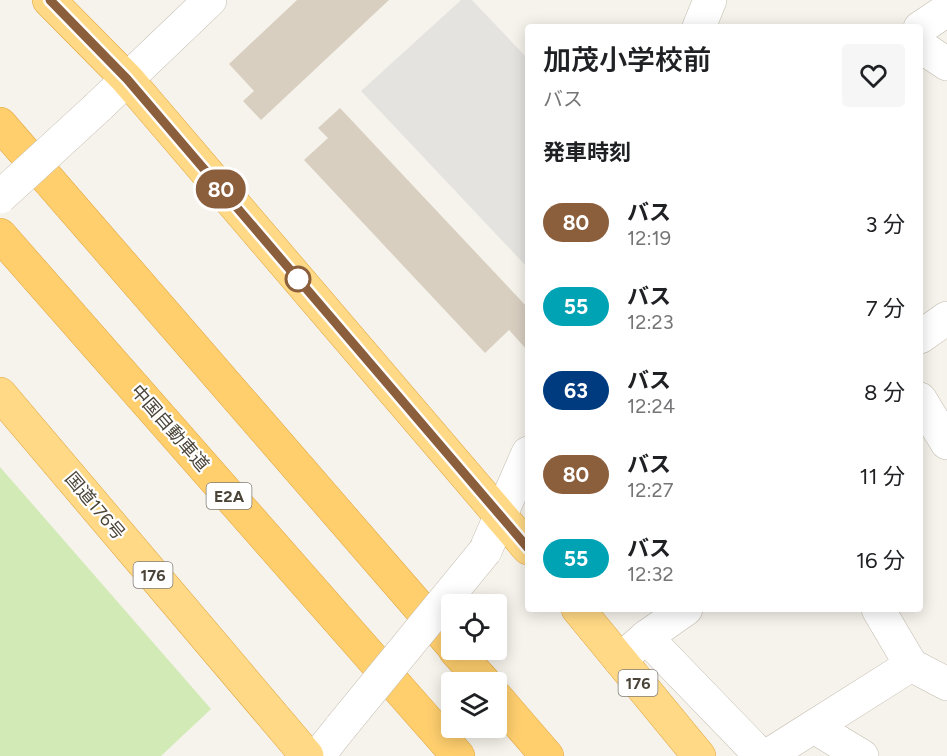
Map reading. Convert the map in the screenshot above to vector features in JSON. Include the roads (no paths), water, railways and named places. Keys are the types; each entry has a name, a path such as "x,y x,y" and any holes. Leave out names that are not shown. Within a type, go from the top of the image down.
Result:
{"highway":[{"path":"50,0 127,79 525,544"},
{"path":"0,123 441,632"},
{"name":"中国自動車道","path":"0,235 458,756"},
{"name":"国道176号","path":"0,394 307,756"},
{"name":"176","path":"580,612 699,756"},
{"path":"464,660 475,672"},
{"path":"507,711 547,756"}],"street":[{"path":"0,197 210,0"},
{"path":"923,26 947,10"},
{"path":"923,48 947,64"},
{"path":"923,335 947,318"},
{"path":"318,756 485,551 502,517 525,460"},
{"path":"620,660 646,637 682,612"},
{"path":"880,612 912,665 947,684"},
{"path":"646,637 761,756"},
{"path":"766,756 912,665"},
{"path":"814,727 862,756"}]}
